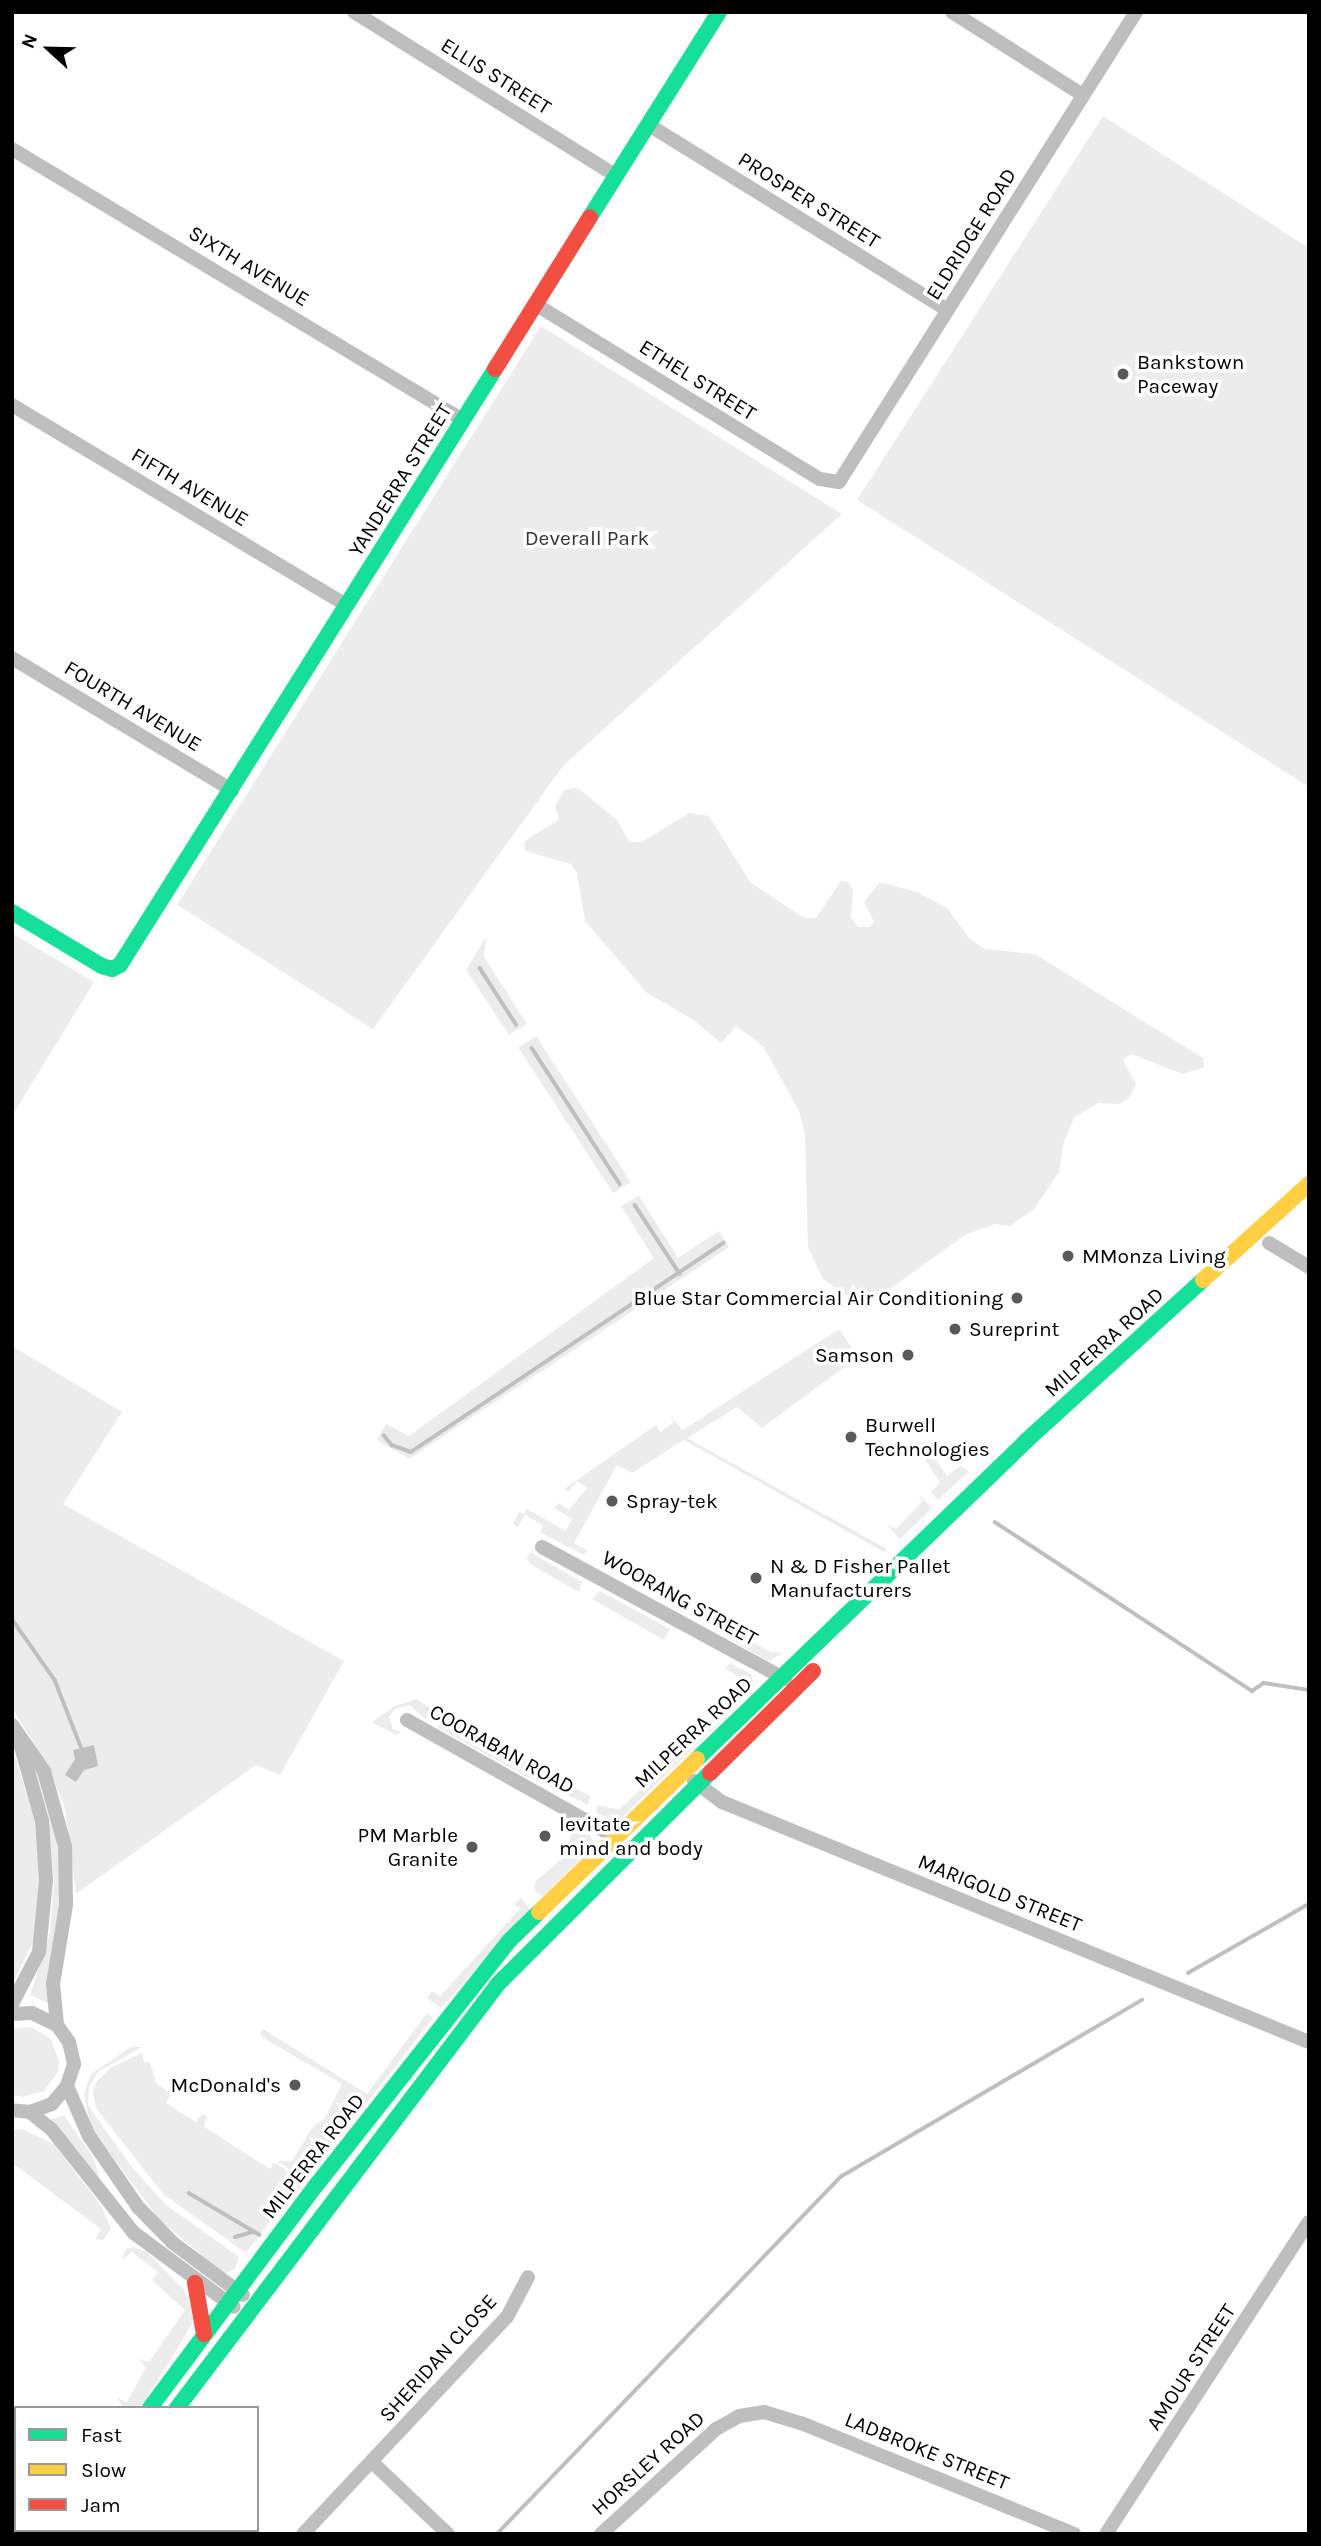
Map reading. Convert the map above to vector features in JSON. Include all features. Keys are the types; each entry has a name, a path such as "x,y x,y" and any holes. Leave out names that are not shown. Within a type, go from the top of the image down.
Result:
{"main road":[{"name":"YANDERRA STREET","path":"12,912 102,966 115,969 232,790 719,12"},
{"name":"MILPERRA ROAD","path":"151,2406 492,1959 682,1770 783,1678 1031,1437 1309,1184"},
{"name":"MILPERRA ROAD","path":"179,2406 498,1984 798,1687 1053,1440 1309,1206"},
{"path":"195,2283 204,2334"}],"street":[{"name":"ELLIS STREET","path":"354,12 615,175"},
{"path":"952,12 1083,95"},
{"name":"ELDRIDGE ROAD","path":"841,479 1136,12"},
{"name":"PROSPER STREET","path":"649,125 947,310"},
{"name":"SIXTH AVENUE","path":"12,149 463,420"},
{"name":"ETHEL STREET","path":"535,304 820,479 832,483 841,479"},
{"name":"FIFTH AVENUE","path":"12,404 346,605"},
{"name":"FOURTH AVENUE","path":"12,658 232,790"},
{"path":"1269,1242 1309,1267"},
{"name":"WOORANG STREET","path":"542,1547 798,1687"},
{"name":"COORABAN ROAD","path":"407,1720 614,1836"},
{"path":"12,2004 38,1952 47,1880 42,1821 15,1729"},
{"path":"15,1729 44,1771 65,1846 66,1905 53,1984 57,2025 73,2054 67,2086 52,2104 18,2112"},
{"name":"MARIGOLD STREET","path":"682,1770 722,1802 1309,2042"},
{"path":"12,2014 32,2013 57,2025"},
{"path":"67,2086 89,2136 138,2207 173,2243 251,2310"},
{"path":"18,2112 51,2130 134,2233 195,2283 233,2297"},
{"name":"AMOUR STREET","path":"1107,2534 1309,2222"},
{"name":"SHERIDAN CLOSE","path":"303,2534 507,2317 528,2277"},
{"name":"HORSLEY ROAD","path":"601,2534 716,2428 738,2416 764,2412"},
{"name":"LADBROKE STREET","path":"764,2412 801,2423 1074,2534"},
{"path":"372,2462 448,2534"}],"green space":[{"name":"Bankstown Paceway","path":"1103,116 1309,248 1309,787 857,500"},
{"name":"Deverall Park","path":"541,326 842,514 563,766 373,1029 177,905"},
{"path":"578,788 617,820 629,842 642,842 689,813 709,816 750,882 804,918 816,918 841,881 848,882 853,890 851,917 858,927 869,927 874,922 864,902 880,882 917,892 947,908 969,938 984,949 1035,954 1203,1058 1204,1067 1183,1074 1131,1054 1123,1060 1136,1084 1129,1098 1120,1104 1098,1103 1074,1118 1064,1141 1059,1172 1034,1209 1010,1226 995,1224 965,1235 880,1296 852,1299 823,1279 808,1247 805,1134 799,1111 763,1046 736,1026 721,1043 692,1019 647,993 585,921 577,873 571,864 525,851 524,843 559,820 555,806 564,790"},
{"path":"12,933 94,982 12,1116"},
{"path":"486,937 484,957 527,1024 509,1035 466,970"},
{"path":"536,1036 631,1182 613,1193 518,1047"},
{"path":"639,1196 678,1258 719,1231 729,1247 409,1459 377,1440 386,1424 409,1436 654,1258 621,1206"},
{"path":"839,1329 858,1357 762,1428 737,1407 687,1438 887,1549 884,1552 684,1440 632,1473 617,1465 574,1543 587,1550 584,1555 541,1533 543,1525 525,1515 518,1527 513,1524 519,1512 525,1514 527,1509 566,1531 572,1519 554,1508 559,1503 569,1510 587,1488 577,1481 568,1492 564,1489 656,1425 660,1432 674,1422 669,1414 683,1430"},
{"path":"12,1346 122,1412 63,1504 344,1661 280,1775 256,1765 76,1894 65,1809 48,1766 12,1708"},
{"path":"923,1441 947,1476 960,1466 969,1471 938,1500 931,1492 940,1482 916,1446"},
{"path":"918,1494 932,1508 900,1539 887,1525 896,1529 922,1502"},
{"path":"530,1552 582,1582 579,1592 530,1564 527,1559"},
{"path":"600,1591 670,1629 664,1640 592,1599"},
{"path":"725,1627 771,1652 784,1653 768,1661 723,1635"},
{"path":"730,1663 752,1675 753,1690 618,1821 596,1813 598,1805 619,1810 743,1691 743,1679 726,1669"},
{"path":"417,1699 431,1709 429,1714 425,1719 410,1705 395,1709 389,1717 393,1729 401,1732 396,1735 372,1722 395,1706"},
{"path":"444,1716 536,1767 530,1778 438,1727"},
{"path":"12,1747 34,1818 40,1884 35,1938 12,1986"},
{"path":"26,1749 37,1768 60,1845 62,1901 48,2003 30,1995 50,1933 54,1881 49,1831"},
{"path":"547,1773 590,1796 588,1805 542,1783"},
{"path":"579,1826 591,1835 593,1846 543,1896 535,1891 535,1882 570,1851 570,1835"},
{"path":"521,1898 530,1909 441,2008 427,1998 432,1991 440,1996 521,1908 514,1904"},
{"path":"427,2013 433,2018 298,2191 295,2173 277,2161 292,2161 312,2128 325,2118 342,2084 265,2039 260,2034 263,2029 367,2094"},
{"path":"31,2027 51,2039 59,2061 58,2072 44,2091 23,2097 12,2095 12,2029"},
{"path":"131,2047 142,2047 99,2071 89,2086 88,2105 131,2166 165,2204 239,2257 235,2269 224,2274 160,2220 91,2129 84,2093 91,2074"},
{"path":"142,2053 144,2062 150,2062 156,2083 171,2094 166,2103 196,2122 202,2114 208,2117 203,2126 270,2169 274,2162 293,2175 295,2188 246,2253 163,2194 96,2108 93,2092 97,2081 112,2067"},
{"path":"64,2115 93,2157 100,2179 50,2120"},
{"path":"22,2129 54,2144 102,2207 111,2229 103,2240 95,2239 101,2229 12,2163 12,2130"},
{"path":"134,2247 147,2252 182,2288 189,2299 193,2322 142,2406 122,2406 117,2398 127,2402 146,2367 138,2359 149,2362 185,2310 152,2280 158,2272 132,2252 121,2260 126,2249"}],"shaded area":[{"path":"94,1745 98,1766 84,1770 76,1782 65,1775 75,1759 73,1750"}],"waterway":[{"path":"480,968 516,1024"},
{"path":"532,1048 620,1184"},
{"path":"635,1205 680,1274"},
{"path":"384,1435 392,1445 411,1452 723,1243"},
{"path":"995,1522 1252,1691 1264,1683 1309,1690"},
{"path":"12,1619 55,1680 83,1752"},
{"path":"1188,1973 1309,1904"},
{"path":"497,2534 842,2176 1142,2000"},
{"path":"189,2193 260,2235"},
{"path":"235,2237 253,2232"}],"traffic: fast":[{"path":"590,217 719,12"},
{"path":"12,912 102,966 112,969 120,965 495,369"},
{"path":"697,1759 1026,1441 1203,1280"},
{"path":"179,2406 498,1984 710,1773"},
{"path":"151,2406 318,2183 509,1941 539,1912"}],"traffic: slow":[{"path":"1203,1280 1309,1184"},
{"path":"539,1912 697,1759"}],"traffic: jam":[{"path":"495,369 590,217"},
{"path":"710,1773 813,1671"},
{"path":"195,2283 204,2334"}],"place":[{"name":"Bankstown Paceway","path":"1123,374"},
{"name":"MMonza Living","path":"1068,1256"},
{"name":"Blue Star Commercial Air Conditioning","path":"1017,1298"},
{"name":"Sureprint","path":"955,1329"},
{"name":"Samson","path":"908,1355"},
{"name":"Burwell Technologies","path":"851,1437"},
{"name":"Spray-tek","path":"612,1501"},
{"name":"N & D Fisher Pallet Manufacturers","path":"756,1578"},
{"name":"levitate mind and body","path":"545,1836"},
{"name":"PM Marble Granite","path":"472,1847"},
{"name":"McDonald's","path":"295,2085"}]}
